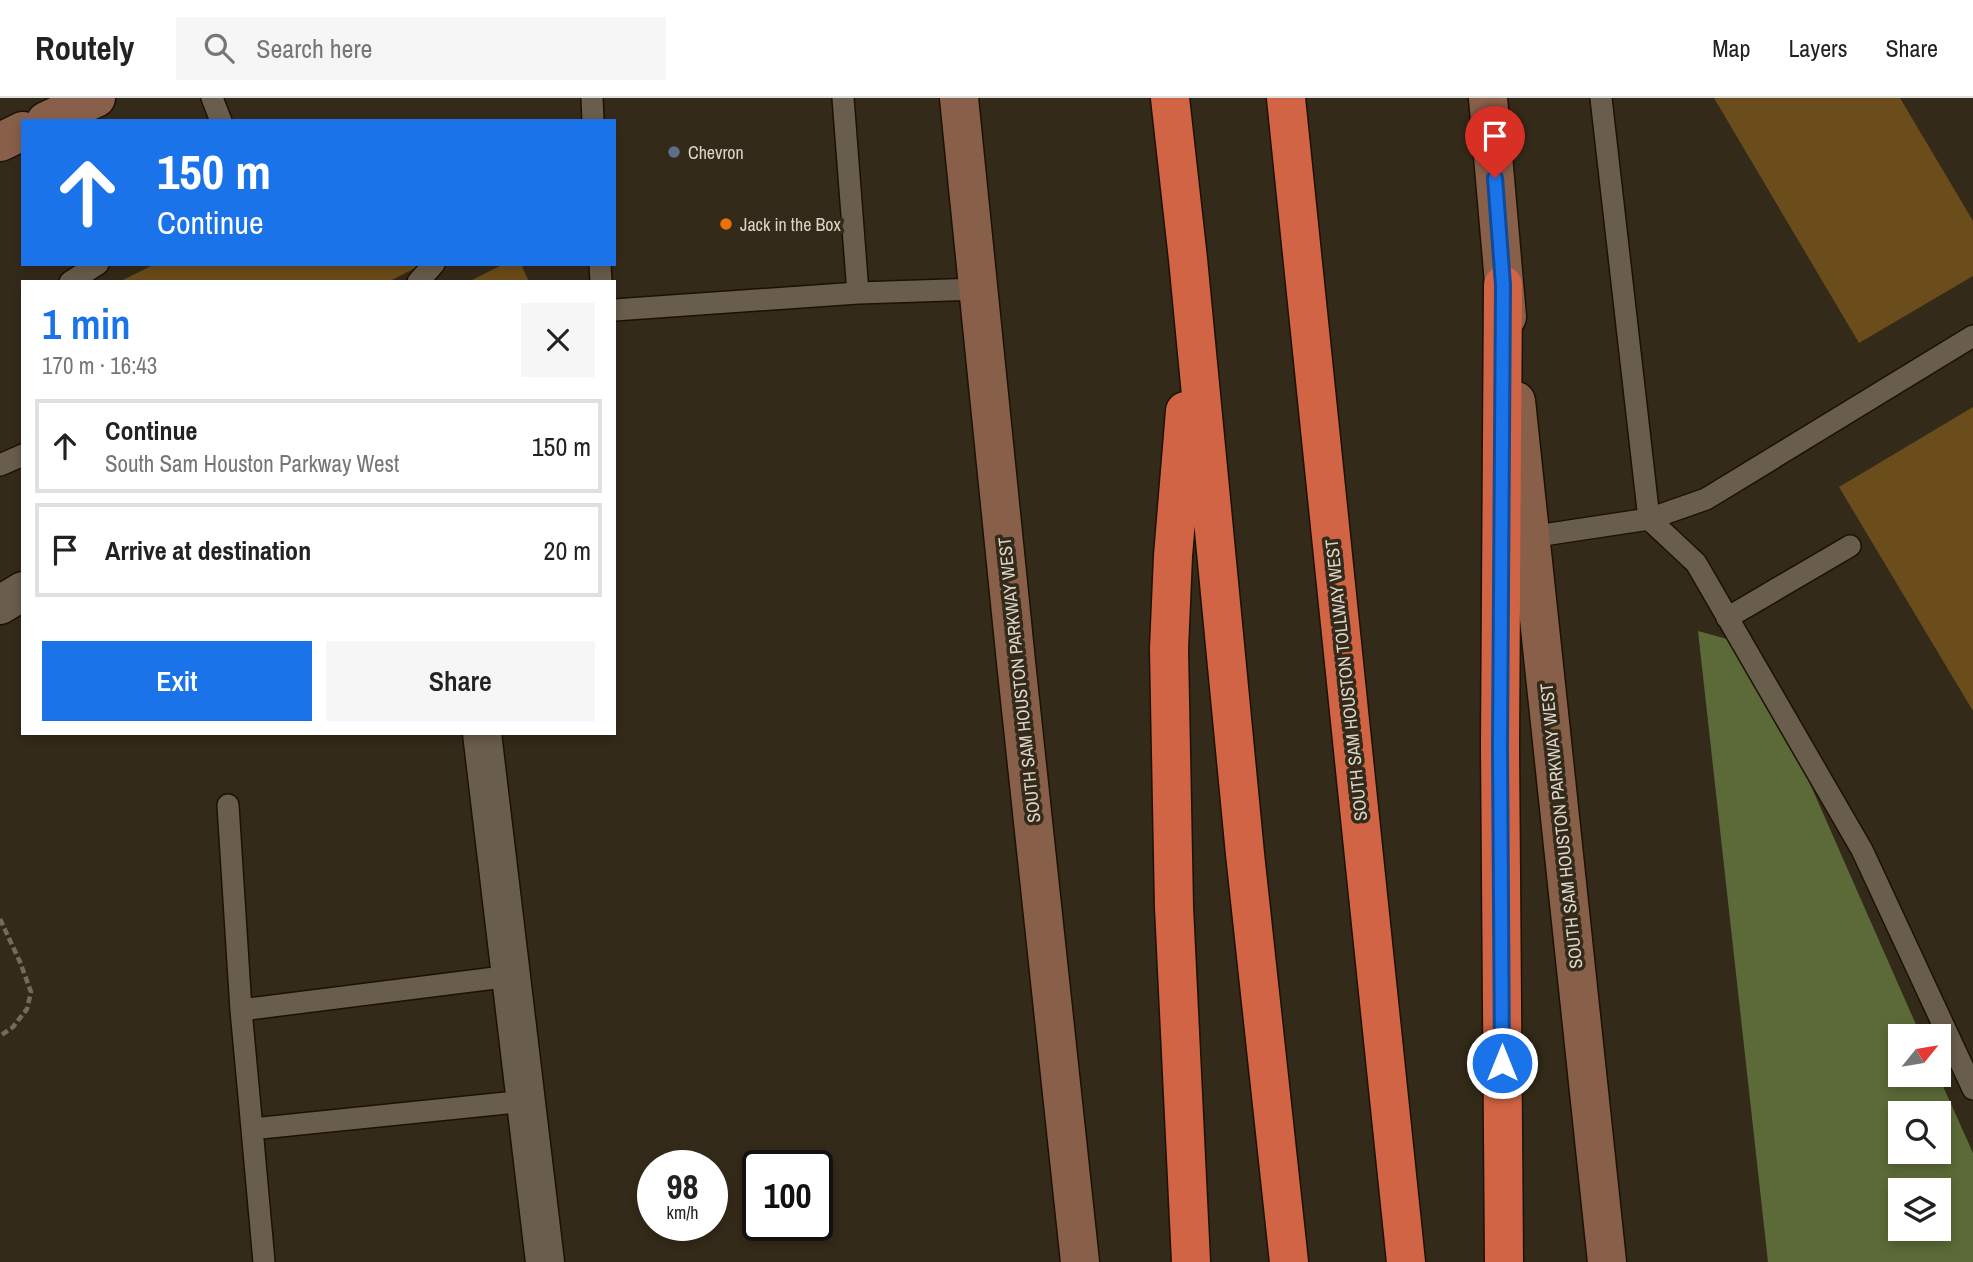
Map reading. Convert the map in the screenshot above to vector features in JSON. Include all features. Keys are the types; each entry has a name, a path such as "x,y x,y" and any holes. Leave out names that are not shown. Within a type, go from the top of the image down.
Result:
{"highway":[{"path":"1170,98 1289,1262"},
{"name":"SOUTH SAM HOUSTON TOLLWAY WEST","path":"1286,98 1406,1262"},
{"path":"1188,259 1186,396 1172,556 1169,649 1174,907 1191,1262"},
{"path":"1503,285 1500,745 1504,1262"}],"main road":[{"path":"50,119 96,98"},
{"name":"SOUTH SAM HOUSTON PARKWAY WEST","path":"960,98 1080,1262"},
{"name":"SOUTH SAM HOUSTON PARKWAY WEST","path":"1488,98 1503,285 1607,1262"},
{"path":"0,142 21,132"}],"street":[{"path":"0,605 21,592"},
{"path":"482,735 545,1262"}],"lane":[{"path":"212,98 220,119"},
{"path":"592,98 593,119"},
{"path":"843,98 858,293"},
{"path":"1601,98 1649,519 1696,563 1862,850 1973,1089"},
{"path":"73,280 95,266"},
{"path":"420,280 432,266"},
{"path":"616,310 858,293 979,289"},
{"path":"1530,537 1649,519 1706,499 1973,336"},
{"path":"0,465 21,456"},
{"path":"1727,618 1850,546"},
{"path":"228,805 241,1010 264,1262"},
{"path":"241,1010 511,976"},
{"path":"252,1129 526,1101"}],"path":[{"path":"0,919 31,992 27,1009 13,1027 0,1036"}],"green space":[{"path":"1698,631 1749,645 1916,1024 1888,1024 1888,1087 1943,1087 1950,1101 1888,1101 1888,1164 1951,1164 1951,1104 1973,1153 1973,1262 1768,1262"}],"building":[{"path":"1714,98 1900,98 1973,221 1973,276 1859,343"},
{"path":"151,266 417,267 392,280 123,280"},
{"path":"500,266 522,266 528,280 472,280"},
{"path":"1973,407 1973,711 1839,487"}],"place":[{"name":"Chevron","path":"674,152"},
{"name":"Jack in the Box","path":"726,224"}],"route":[{"path":"1495,178 1503,285 1500,745 1502,1063"}]}
